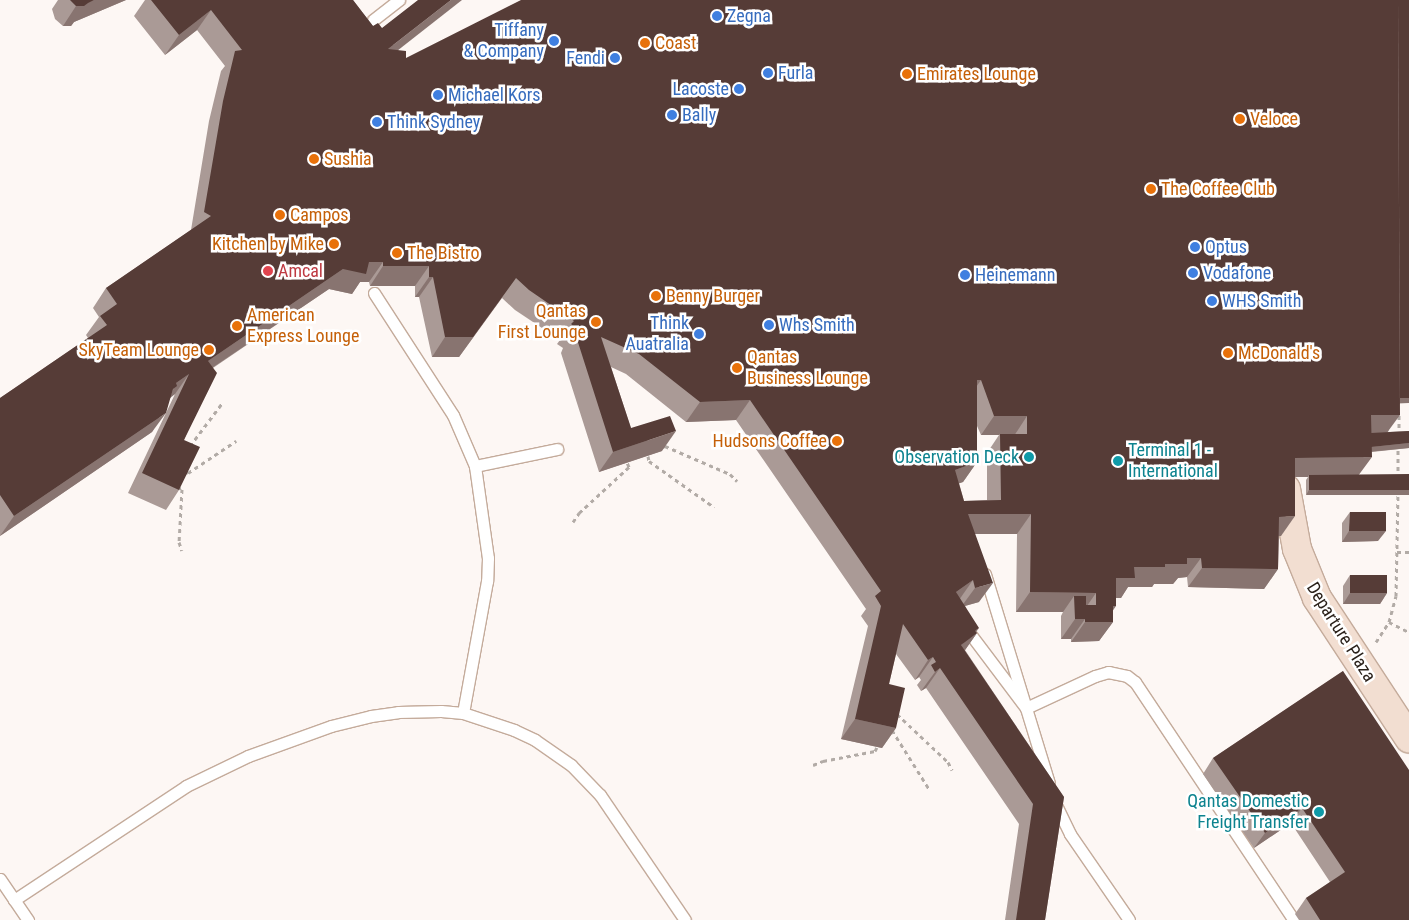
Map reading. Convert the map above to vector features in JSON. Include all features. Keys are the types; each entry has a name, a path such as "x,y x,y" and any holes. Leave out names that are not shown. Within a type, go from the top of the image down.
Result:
{"street":[{"name":"Departure Plaza","path":"1286,489 1297,549 1317,598 1409,738"}],"lane":[{"path":"373,20 399,0"},
{"path":"374,293 453,414 475,466 488,558 487,581 463,713"},
{"path":"475,466 557,449"},
{"path":"982,565 1061,819 1128,920"},
{"path":"957,616 1026,708"},
{"path":"1026,708 1095,676 1108,672 1127,676 1135,682 1294,920"},
{"path":"14,900 186,786 248,756 331,726 371,716 416,711 463,713 490,721 535,740 571,765 600,795 685,920"},
{"path":"0,879 28,920"}],"path":[{"path":"187,449 223,402"},
{"path":"1369,642 1377,642 1389,622 1396,596 1399,407"},
{"path":"184,472 188,473 236,441"},
{"path":"660,447 665,446 730,474 737,481"},
{"path":"648,456 649,461 714,507"},
{"path":"573,522 579,513 629,467 627,462"},
{"path":"177,487 182,489 179,542 182,551"},
{"path":"1397,552 1409,552"},
{"path":"1389,622 1409,632"},
{"path":"891,711 896,713 948,762 952,770"},
{"path":"886,728 891,729 928,789"},
{"path":"813,765 823,761 876,751 877,747"}],"building":[{"path":"70,0 94,0 84,6 76,6"},
{"name":"Terminal 1 - International","path":"151,0 353,0 373,26 378,23 382,28 418,0 451,0 388,49 406,51 406,58 521,0 1398,0 1400,415 1371,415 1372,457 1295,458 1295,516 1279,517 1278,569 1202,568 1201,558 1187,558 1187,564 1165,564 1165,567 1134,567 1135,578 1116,578 1116,606 1113,606 1113,622 1085,622 1085,619 1075,619 1074,596 1086,596 1086,605 1096,605 1096,593 1030,592 1031,514 968,514 993,583 975,588 973,580 956,592 979,628 975,631 977,633 961,645 1064,797 1045,920 1016,920 1033,804 940,668 935,672 931,665 936,662 933,657 928,660 903,624 889,684 905,688 896,728 855,719 881,606 875,596 881,591 750,400 700,402 639,354 601,337 631,428 670,416 676,431 613,452 575,333 577,329 571,324 574,321 529,290 516,278 473,337 445,337 433,277 429,277 429,266 383,266 383,262 369,262 366,274 343,269 208,361 217,373 184,440 200,447 179,490 142,473 189,374 176,383 177,386 173,389 166,413 14,516 0,495 0,398 107,325 100,316 117,304 106,288 211,216 204,212 223,101 235,51 242,50 211,10 179,35","holes":["977,380 981,380 994,416 1027,416 1027,434 1000,434 1001,500 964,501 955,470 977,462"]},
{"path":"1398,0 1409,0 1409,398 1400,398"},
{"path":"1409,431 1409,443 1371,447 1371,433"},
{"path":"1409,474 1409,490 1309,490 1309,475"},
{"path":"1350,512 1386,512 1386,531 1349,531"},
{"path":"1350,575 1387,575 1387,593 1350,593"},
{"name":"Qantas Domestic Freight Transfer","path":"1343,671 1409,770 1409,920 1320,920 1306,898 1345,872 1302,808 1265,833 1213,758"}],"place":[{"name":"Zegna","path":"717,16"},
{"name":"Tiffany & Company","path":"554,41"},
{"name":"Coast","path":"645,43"},
{"name":"Fendi","path":"615,58"},
{"name":"Furla","path":"768,73"},
{"name":"Emirates Lounge","path":"907,74"},
{"name":"Lacoste","path":"739,89"},
{"name":"Michael Kors","path":"438,95"},
{"name":"Bally","path":"672,115"},
{"name":"Veloce","path":"1240,119"},
{"name":"Think Sydney","path":"377,122"},
{"name":"Sushia","path":"314,159"},
{"name":"The Coffee Club","path":"1151,189"},
{"name":"Campos","path":"280,215"},
{"name":"Kitchen by Mike","path":"334,244"},
{"name":"Optus","path":"1195,247"},
{"name":"The Bistro","path":"397,253"},
{"name":"Amcal","path":"268,271"},
{"name":"Vodafone","path":"1193,273"},
{"name":"Heinemann","path":"965,275"},
{"name":"Benny Burger","path":"656,296"},
{"name":"WHS Smith","path":"1212,301"},
{"name":"Qantas First Lounge","path":"596,322"},
{"name":"Whs Smith","path":"769,325"},
{"name":"American Express Lounge","path":"237,326"},
{"name":"Think Auatralia","path":"699,334"},
{"name":"SkyTeam Lounge","path":"209,350"},
{"name":"McDonald's","path":"1228,353"},
{"name":"Qantas Business Lounge","path":"737,368"},
{"name":"Hudsons Coffee","path":"837,441"},
{"name":"Observation Deck","path":"1029,457"},
{"name":"Terminal 1 - International","path":"1118,461"},
{"name":"Qantas Domestic Freight Transfer","path":"1319,812"}]}
